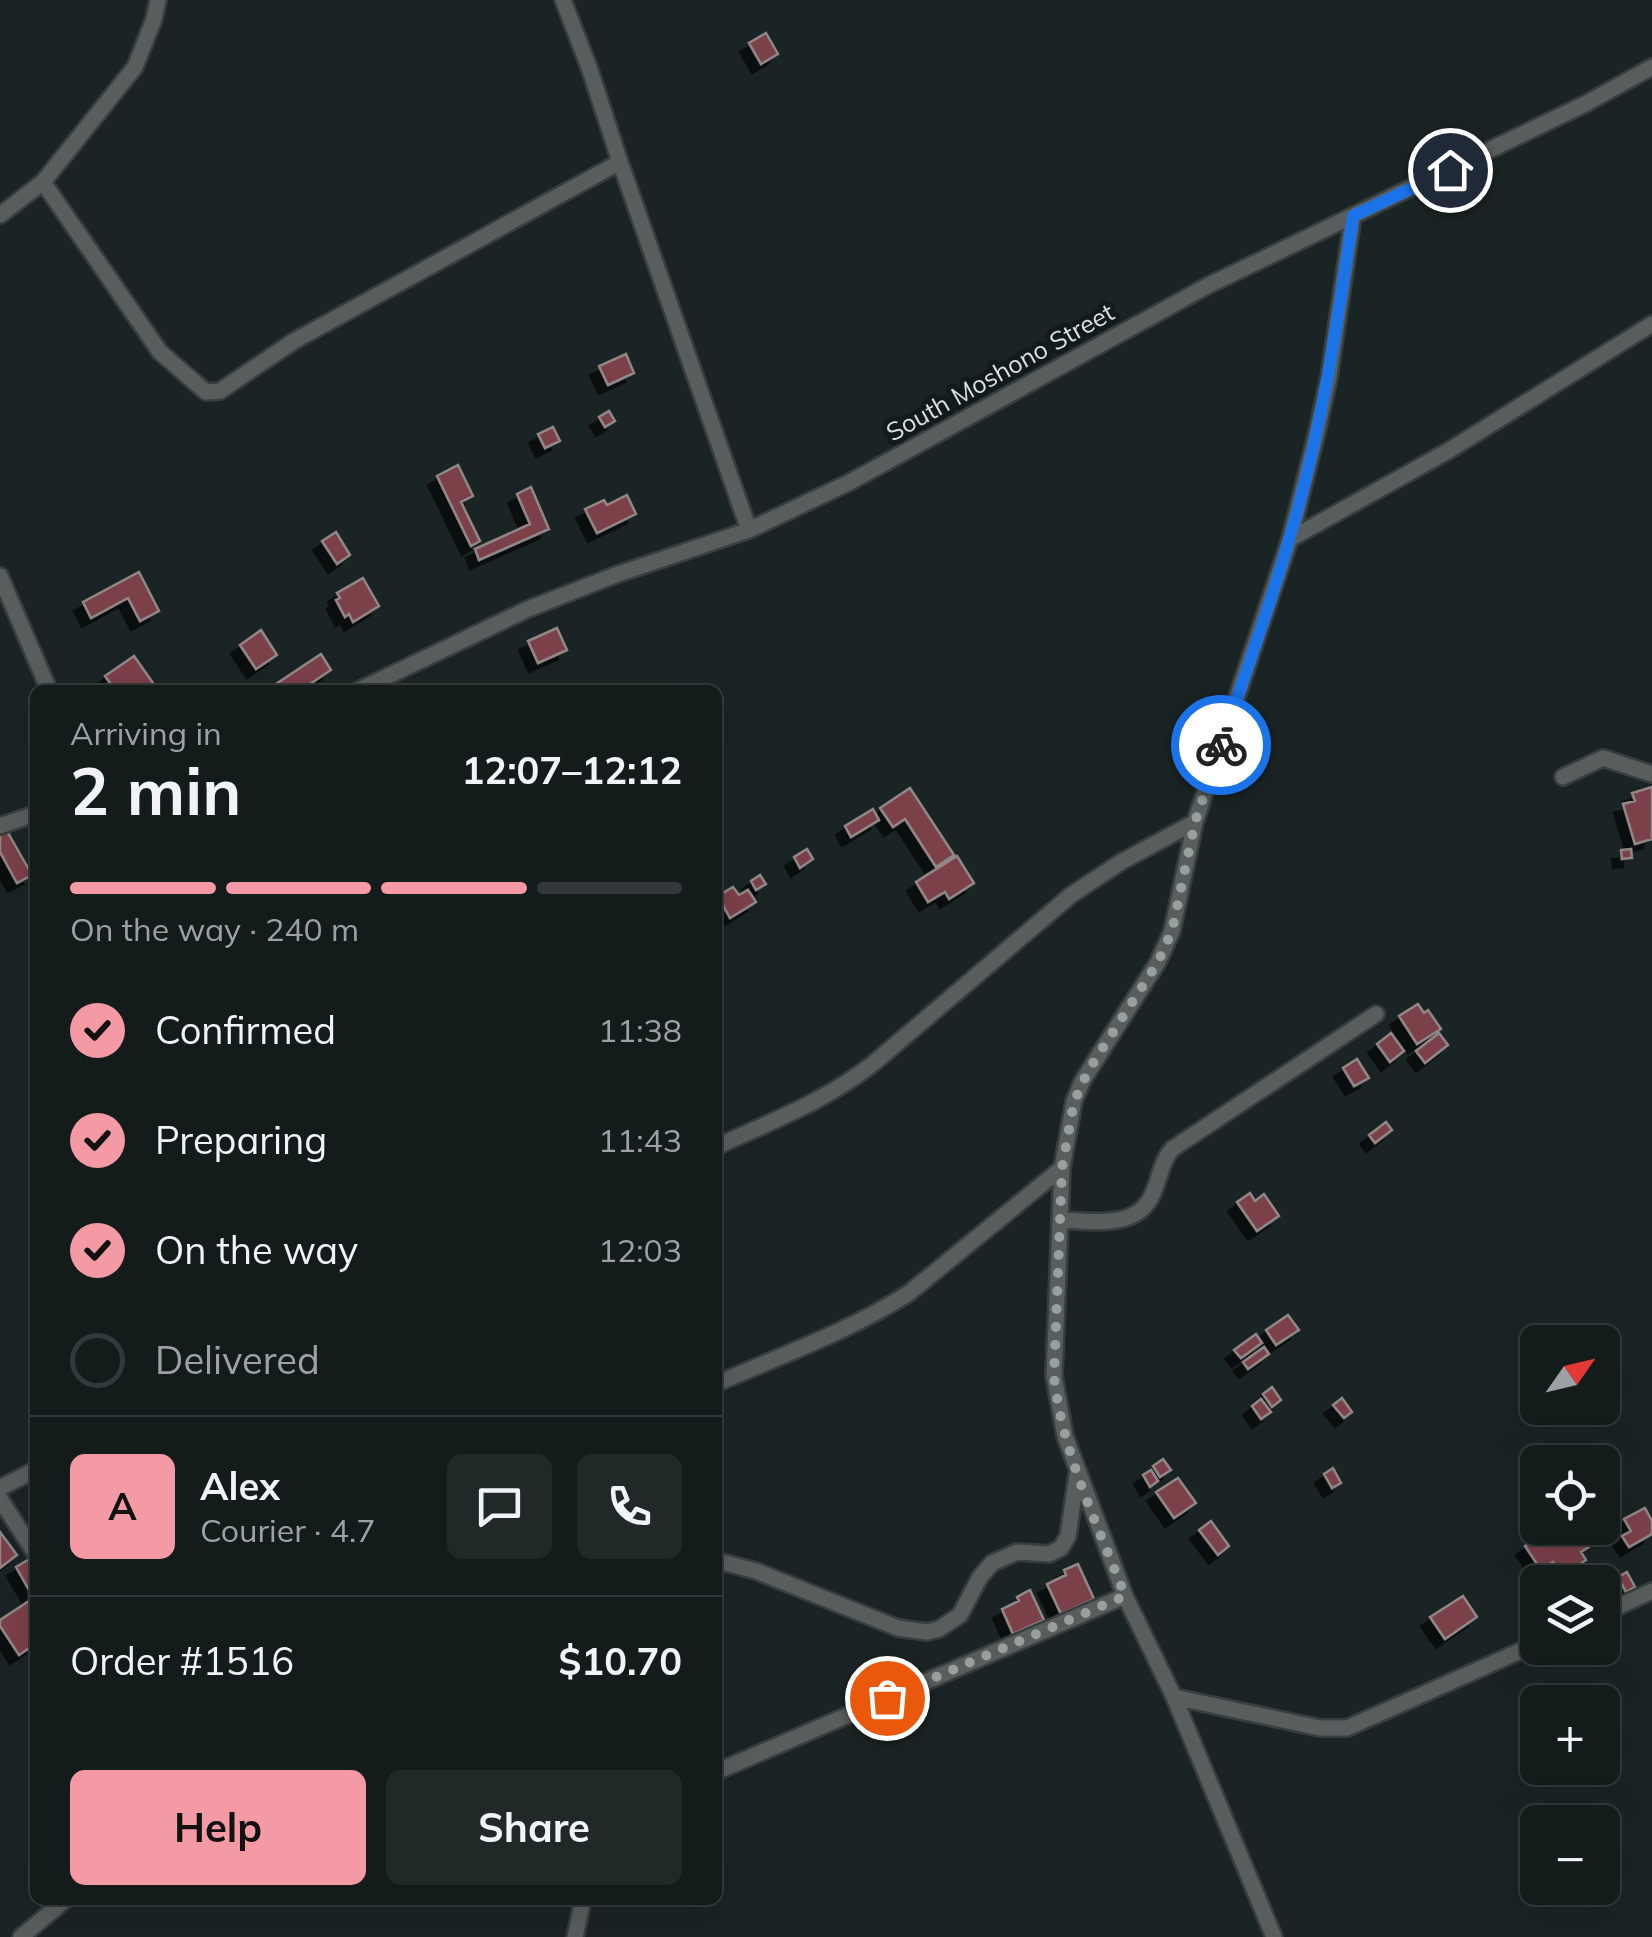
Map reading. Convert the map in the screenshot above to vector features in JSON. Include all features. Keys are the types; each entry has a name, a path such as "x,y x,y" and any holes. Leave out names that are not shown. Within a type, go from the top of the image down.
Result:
{"street":[{"path":"0,216 43,182 134,67 158,0"},
{"path":"564,0 749,530"},
{"name":"South Moshono Street","path":"369,685 528,609 749,530 880,467 1207,286 1585,104 1652,67"},
{"path":"43,182 160,352 206,392 220,391 311,331 620,162"},
{"path":"1274,1937 1174,1697 1125,1596 1060,1417 1054,1376 1062,1168 1074,1102 1083,1080 1158,962 1172,931 1195,822 1290,539 1329,378 1353,216"},
{"path":"1290,539 1448,452 1652,324"},
{"path":"0,576 47,685"},
{"path":"1564,776 1603,758 1652,774"},
{"path":"0,826 30,816"},
{"path":"722,1144 841,1087 1071,895 1121,862 1195,822"},
{"path":"1060,1220 1114,1221 1137,1214 1149,1201 1164,1159 1172,1149 1376,1014"},
{"path":"722,1379 890,1305 1062,1168"},
{"path":"722,1561 898,1628 915,1632 939,1630 960,1614 992,1563 1016,1552 1049,1554 1060,1548 1068,1536 1078,1472"},
{"path":"30,1473 1,1488 30,1543"},
{"path":"1620,1606 1652,1591"},
{"path":"722,1768 1125,1596"},
{"path":"1174,1697 1320,1728 1347,1728 1520,1651"},
{"path":"21,1937 59,1905"},
{"path":"575,1937 582,1905"}],"building":[{"path":"766,33 778,54 761,64 749,43"},
{"path":"626,354 634,373 608,385 599,366"},
{"path":"609,411 615,421 605,427 599,417"},
{"path":"553,427 560,441 545,448 538,434"},
{"path":"458,465 473,496 461,502 480,541 471,546 437,476"},
{"path":"531,487 549,529 479,560 475,549 530,524 517,494"},
{"path":"627,495 636,514 597,533 585,509 604,500 607,505"},
{"path":"336,532 350,555 337,564 322,541"},
{"path":"139,572 159,611 140,621 128,598 91,618 83,602"},
{"path":"363,578 379,606 353,622 349,614 345,617 336,600 340,598 337,593"},
{"path":"557,628 567,650 538,663 528,641"},
{"path":"261,630 277,655 256,669 240,645"},
{"path":"321,654 331,670 308,685 274,685"},
{"path":"134,656 153,683 111,685 105,676"},
{"path":"1652,787 1652,839 1635,844 1623,804 1635,801 1632,793"},
{"path":"910,788 954,855 936,867 905,819 893,827 880,808"},
{"path":"873,809 879,820 851,837 845,826"},
{"path":"7,831 30,876 17,883 0,852 0,836"},
{"path":"807,849 813,859 800,868 794,857"},
{"path":"1631,849 1632,858 1622,859 1621,850"},
{"path":"957,856 974,883 949,899 945,892 928,902 916,882"},
{"path":"760,875 766,884 756,890 751,881"},
{"path":"733,887 739,895 748,890 756,902 730,918 722,903 722,894"},
{"path":"1418,1004 1424,1013 1428,1010 1441,1029 1417,1044 1399,1016"},
{"path":"1391,1033 1404,1051 1390,1062 1377,1044"},
{"path":"1439,1033 1448,1045 1425,1063 1416,1051"},
{"path":"1357,1059 1369,1078 1354,1086 1343,1068"},
{"path":"1386,1122 1392,1130 1375,1143 1369,1135"},
{"path":"1250,1193 1255,1201 1264,1194 1279,1216 1257,1231 1237,1202"},
{"path":"1288,1315 1299,1330 1276,1345 1266,1330"},
{"path":"1256,1334 1262,1343 1241,1358 1234,1350"},
{"path":"1264,1347 1269,1354 1248,1369 1243,1362"},
{"path":"1272,1387 1281,1400 1272,1407 1263,1394"},
{"path":"1342,1398 1352,1412 1344,1418 1333,1405"},
{"path":"1261,1399 1271,1412 1261,1419 1252,1406"},
{"path":"1163,1459 1171,1470 1160,1477 1153,1466"},
{"path":"1333,1468 1341,1483 1332,1488 1324,1474"},
{"path":"1151,1470 1158,1481 1150,1487 1143,1475"},
{"path":"1178,1478 1196,1503 1174,1518 1156,1492"},
{"path":"1645,1508 1652,1521 1652,1534 1629,1547 1622,1536 1631,1531 1624,1519"},
{"path":"1211,1521 1229,1546 1218,1555 1199,1530"},
{"path":"0,1532 17,1555 0,1568"},
{"path":"1525,1546 1589,1547 1581,1552 1586,1560 1579,1565 1538,1565"},
{"path":"30,1559 30,1592 16,1567"},
{"path":"1078,1564 1094,1599 1061,1614 1047,1584"},
{"path":"1627,1572 1635,1587 1626,1592 1620,1576"},
{"path":"1030,1590 1044,1620 1013,1634 1002,1609"},
{"path":"1463,1596 1477,1617 1445,1639 1430,1617"},
{"path":"30,1600 30,1647 19,1655 0,1620"}],"way so far":[{"path":"887,1698 1125,1596 1065,1436 1056,1397 1062,1168 1074,1102 1083,1080 1158,962 1172,931 1195,822 1221,745"}],"route":[{"path":"1221,745 1290,539 1317,432 1353,216 1450,170"}]}
